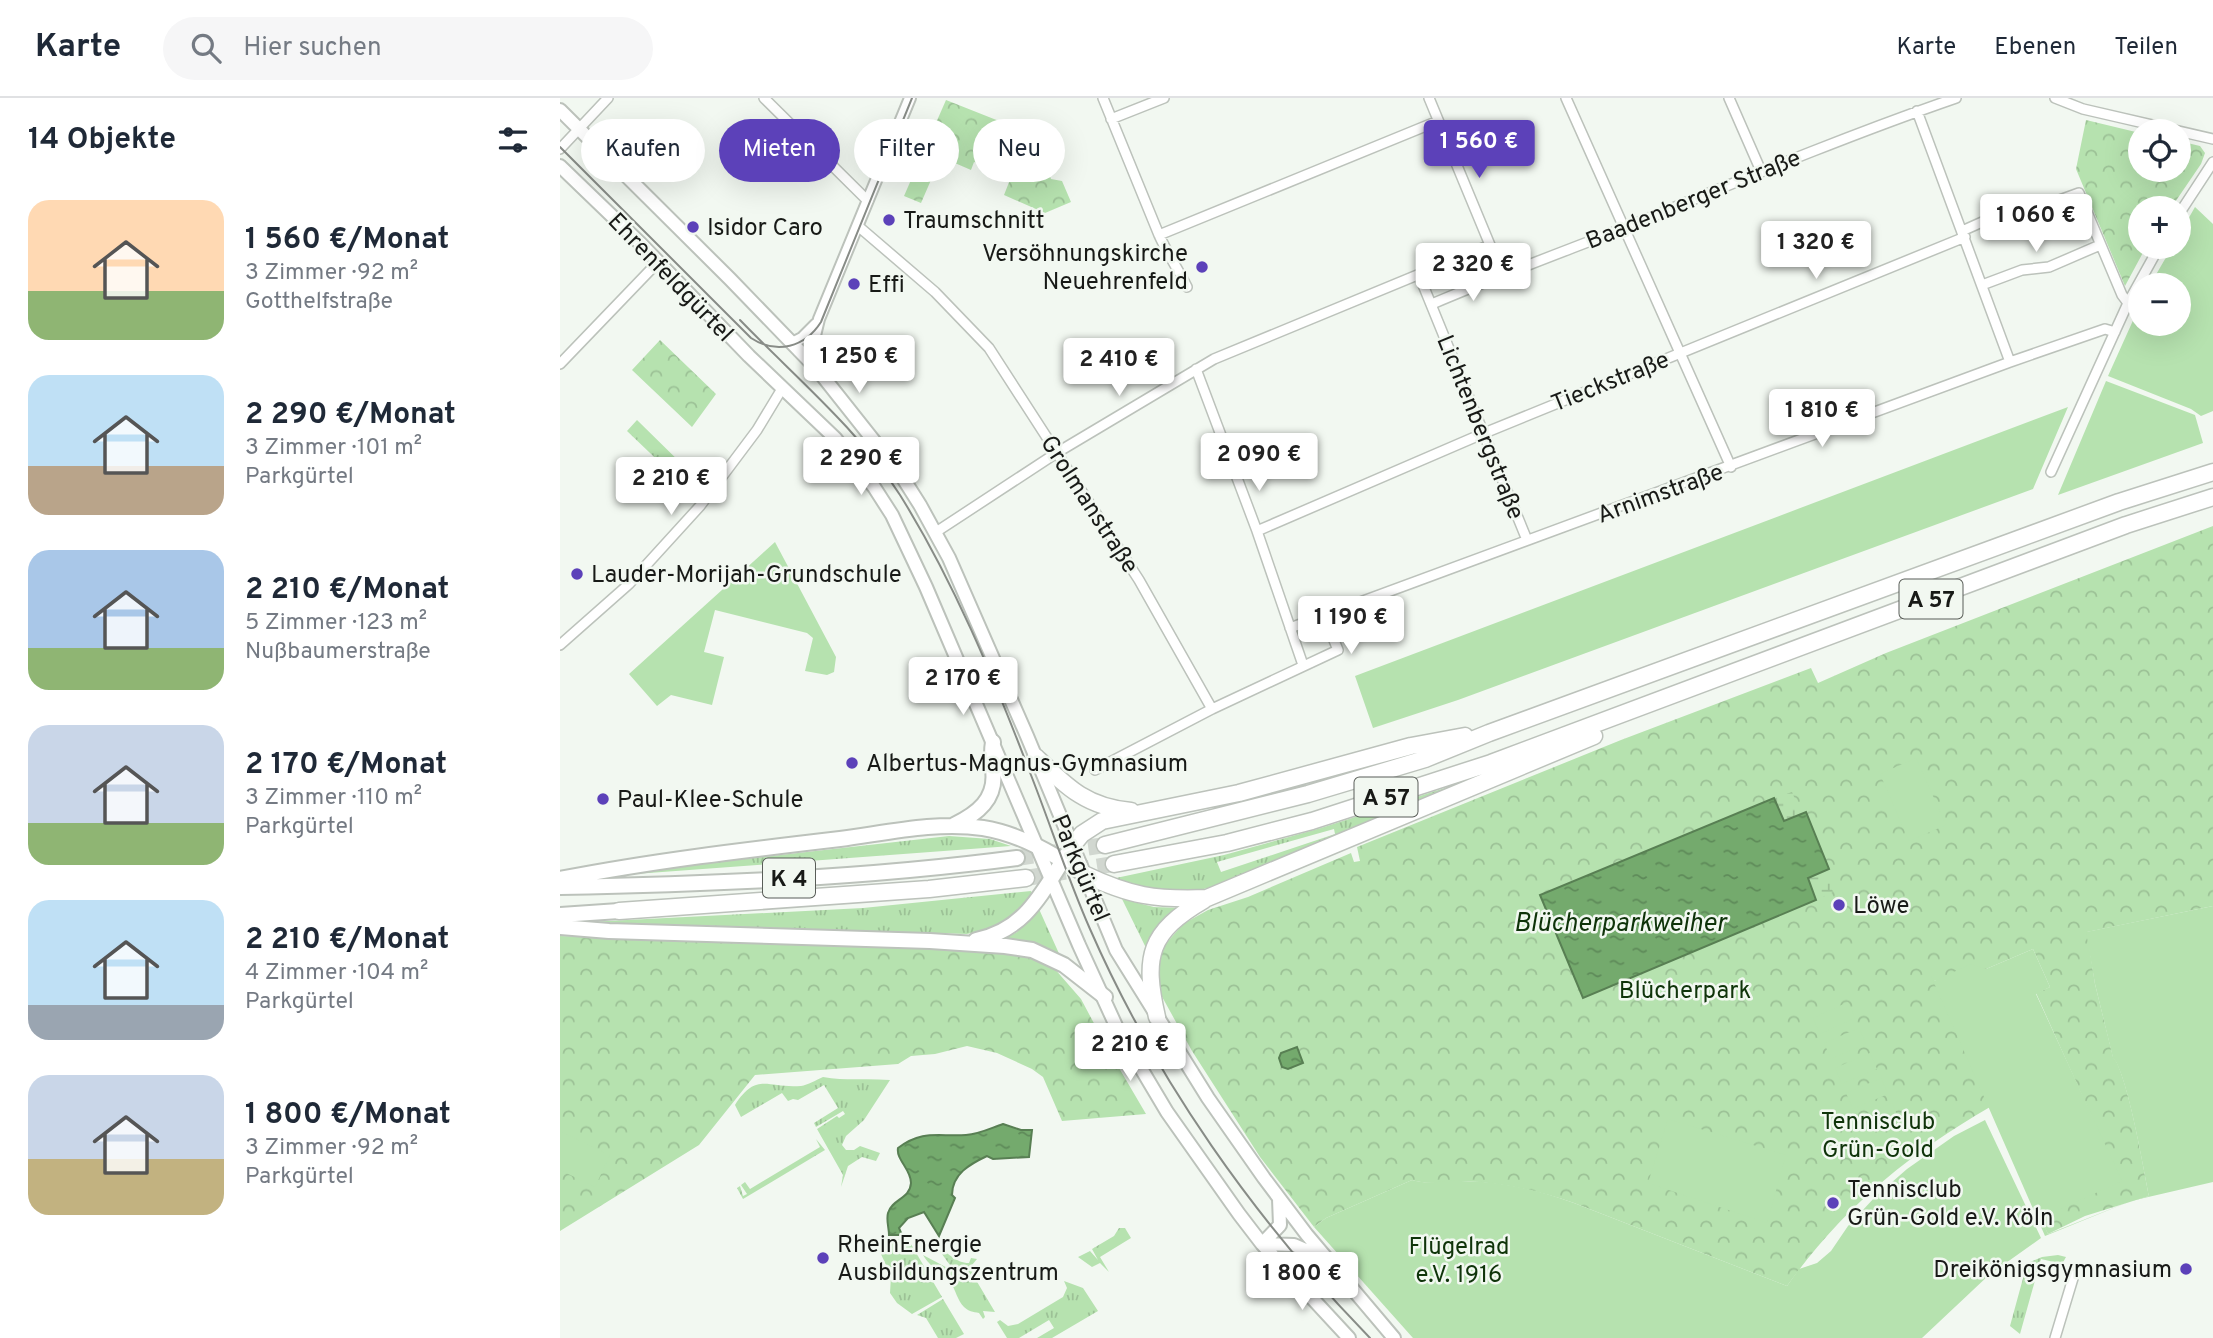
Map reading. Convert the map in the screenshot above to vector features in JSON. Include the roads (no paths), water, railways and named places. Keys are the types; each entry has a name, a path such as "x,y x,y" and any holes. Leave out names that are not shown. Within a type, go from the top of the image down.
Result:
{"highway":[{"name":"A 57","path":"1105,845 1307,794 1425,759 1489,733 2119,502 2213,472"},
{"name":"A 57","path":"1114,864 1227,843 1312,821 1491,764 2126,525 2213,498"},
{"path":"1157,1017 1150,979 1151,958 1155,946 1173,920 1207,898 1627,722 1651,705"},
{"path":"961,943 988,938 1015,925 1032,907 1082,834 1102,821 1239,793 1411,746 1489,733"},
{"path":"953,825 974,815 989,797 994,772 990,758 993,742"},
{"path":"1036,757 1070,790 1096,804 1130,811 1162,809"},
{"path":"560,879 713,855 953,825 997,830 1037,845 1084,874 1133,894 1165,899 1207,898"},
{"name":"K 4","path":"560,887 792,878 1017,859"},
{"path":"560,915 929,889 1026,878"},
{"path":"560,927 961,943 1032,950 1064,965 1105,997"}],"main road":[{"name":"Ehrenfeldgürtel","path":"560,110 817,369"},
{"name":"Ehrenfeldgürtel","path":"560,166 658,262 746,354 783,387"},
{"name":"Parkgürtel","path":"817,369 901,475 936,532 1036,757 1116,950 1223,1120 1279,1199 1394,1338"},
{"name":"Parkgürtel","path":"783,387 853,459 892,515 1117,1028 1192,1151 1262,1244 1349,1338"},
{"path":"1262,1244 1280,1225 1279,1199"},
{"path":"1262,1244 1294,1245 1329,1260"}],"street":[{"path":"560,149 608,98"},
{"path":"764,98 868,201"},
{"path":"817,369 812,354 819,319 910,98"},
{"path":"1103,98 1159,235 1187,287"},
{"path":"1111,119 1164,98"},
{"path":"1429,98 1502,274"},
{"path":"1566,98 1731,467"},
{"path":"1729,98 1761,171"},
{"name":"Baadenberger Straße","path":"1432,304 1761,171 1955,98"},
{"path":"2055,98 2083,109 2213,139"},
{"path":"1917,111 2010,362"},
{"path":"1159,235 1438,121"},
{"path":"2191,196 2213,162"},
{"name":"Tieckstraße","path":"1257,531 1482,434 1963,234 2000,214 2029,211 2079,192 2100,245"},
{"name":"Grolmanstraße","path":"858,226 935,292 989,348 1139,580 1212,709"},
{"path":"936,532 1058,452 1214,359 1490,245"},
{"path":"1982,285 2022,270 2049,267 2100,245 2122,295 2128,302"},
{"path":"560,364 658,262"},
{"name":"Lichtenbergstraße","path":"1419,275 1527,540"},
{"path":"2052,472 2128,305"},
{"path":"792,343 811,330 819,319"},
{"name":"Arnimstraße","path":"1290,628 2010,362 2105,329 2115,332"},
{"path":"1196,369 1257,531 1303,665"},
{"path":"560,645 629,584 700,506 757,430 783,387"},
{"path":"1096,771 1212,709 1338,650 1324,616"},
{"path":"2055,1338 2074,1275"}],"water":[{"name":"Blücherparkweiher","path":"1774,798 1784,821 1806,812 1829,869 1808,878 1816,900 1583,998 1540,895"},
{"path":"1297,1047 1303,1063 1288,1069 1282,1067 1279,1058 1281,1053"},
{"path":"1003,1124 1021,1130 1032,1130 1029,1157 993,1159 987,1156 963,1171 955,1181 952,1195 955,1198 939,1236 924,1212 908,1218 899,1228 902,1235 889,1235 887,1221 890,1208 908,1192 911,1183 909,1173 899,1157 898,1148 923,1136 971,1134"}],"tunnel":[{"path":"1017,858 1105,845"},
{"path":"1026,878 1114,864"}],"tram line":[{"path":"560,147 751,338 771,346 790,346 807,337 821,322 912,98"},
{"path":"740,320 845,425 865,447 900,495 971,629 1090,929 1145,1040 1177,1094 1248,1197 1287,1246 1370,1338"}],"place":[{"name":"Traumschnitt","path":"889,220"},
{"name":"Isidor Caro","path":"693,227"},
{"name":"Versöhnungskirche Neuehrenfeld","path":"1202,267"},
{"name":"Effi","path":"854,284"},
{"name":"Lauder-Morijah-Grundschule","path":"577,574"},
{"name":"Albertus-Magnus-Gymnasium","path":"852,763"},
{"name":"Paul-Klee-Schule","path":"603,799"},
{"name":"Löwe","path":"1839,905"},
{"name":"Tennisclub Grün-Gold e.V. Köln","path":"1833,1203"},
{"name":"RheinEnergie Ausbildungszentrum","path":"823,1258"},
{"name":"Dreikönigsgymnasium","path":"2186,1269"}],"park label":[{"name":"Blücherpark","path":"1685,990"},
{"name":"Tennisclub Grün-Gold","path":"1878,1135"},
{"name":"Flügelrad e.V. 1916","path":"1459,1260"}]}
